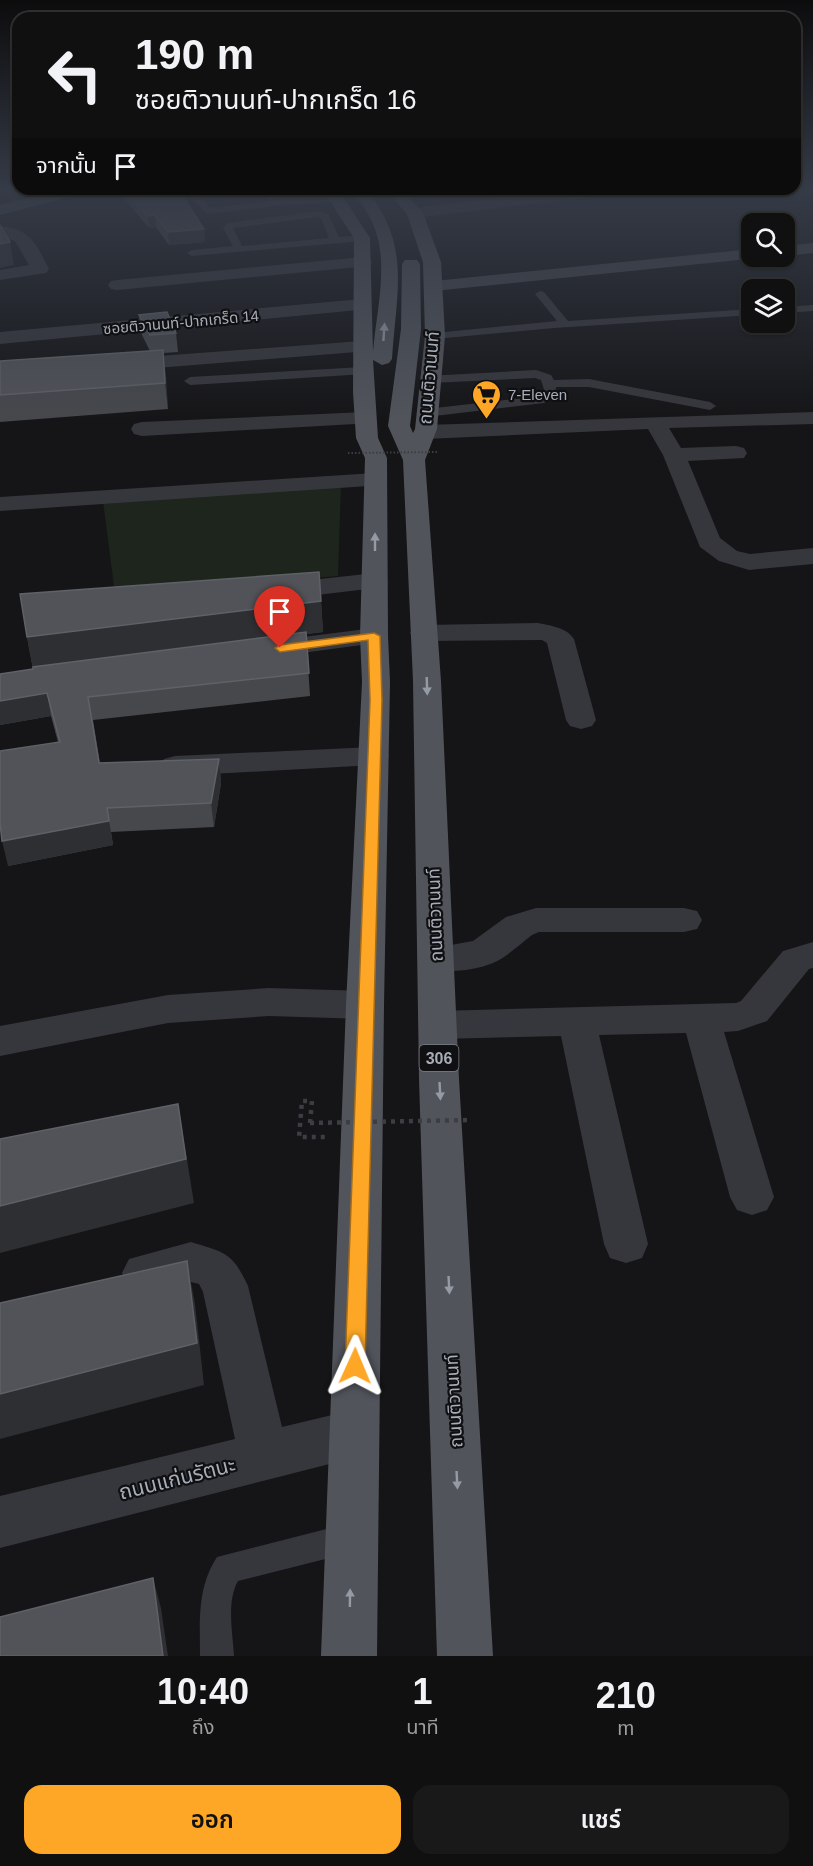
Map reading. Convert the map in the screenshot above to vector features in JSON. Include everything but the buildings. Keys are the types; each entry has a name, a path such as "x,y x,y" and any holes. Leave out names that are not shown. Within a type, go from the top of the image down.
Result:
{"main road":[{"path":"349,1656 353,1434 376,682 375,581 362,371 363,266"},
{"path":"367,464 383,436 380,390 388,266"},
{"name":"306","path":"411,266 411,328 399,426 426,439"},
{"name":"ถนนติวานนท์","path":"432,266 435,336 426,439 424,633 465,1656"}],"street":[{"path":"0,275 40,269 38,266"},
{"path":"117,285 317,266"},
{"path":"434,286 630,266"},
{"name":"ซอยติวานนท์-ปากเกร็ด 14","path":"0,338 362,305"},
{"path":"103,366 362,346"},
{"path":"142,429 365,418"},
{"path":"426,439 655,423 813,418"},
{"path":"655,423 674,455 709,542 728,556 749,562 813,556"},
{"path":"674,455 736,453"},
{"path":"0,504 367,464"},
{"path":"248,594 375,581"},
{"path":"424,633 538,632 551,634 560,639 581,720"},
{"path":"234,654 374,636"},
{"path":"152,767 374,756"},
{"path":"436,959 482,953 519,926 536,920 684,920"},
{"path":"438,1025 738,1017 753,1011 796,960 813,955"},
{"path":"0,1035 168,1009 269,1002 365,1005"},
{"path":"701,1017 752,1197"},
{"path":"577,1021 626,1244"},
{"path":"101,1284 191,1262 214,1269 225,1286 264,1456"},
{"name":"ถนนแก่นรัตนะ","path":"0,1522 353,1434"}],"lane":[{"path":"540,294 565,324"},
{"path":"795,309 813,308"},
{"path":"435,336 565,324 741,313"},
{"path":"190,381 362,371"},
{"path":"426,439 544,399 550,394 547,378 536,374 431,379"},
{"path":"549,384 589,383 710,406"},
{"path":"217,1656 218,1592 220,1578 228,1568 351,1539"}],"path":[{"path":"367,464 426,439"},
{"path":"299,1137 302,1101 312,1101 310,1123 470,1120"}],"shaded area":[{"path":"341,484 338,576 115,594 103,501"}],"place":[{"name":"7-Eleven","path":"487,420"}],"route":[{"path":"280,648 374,636 376,700 355,1366"}]}
